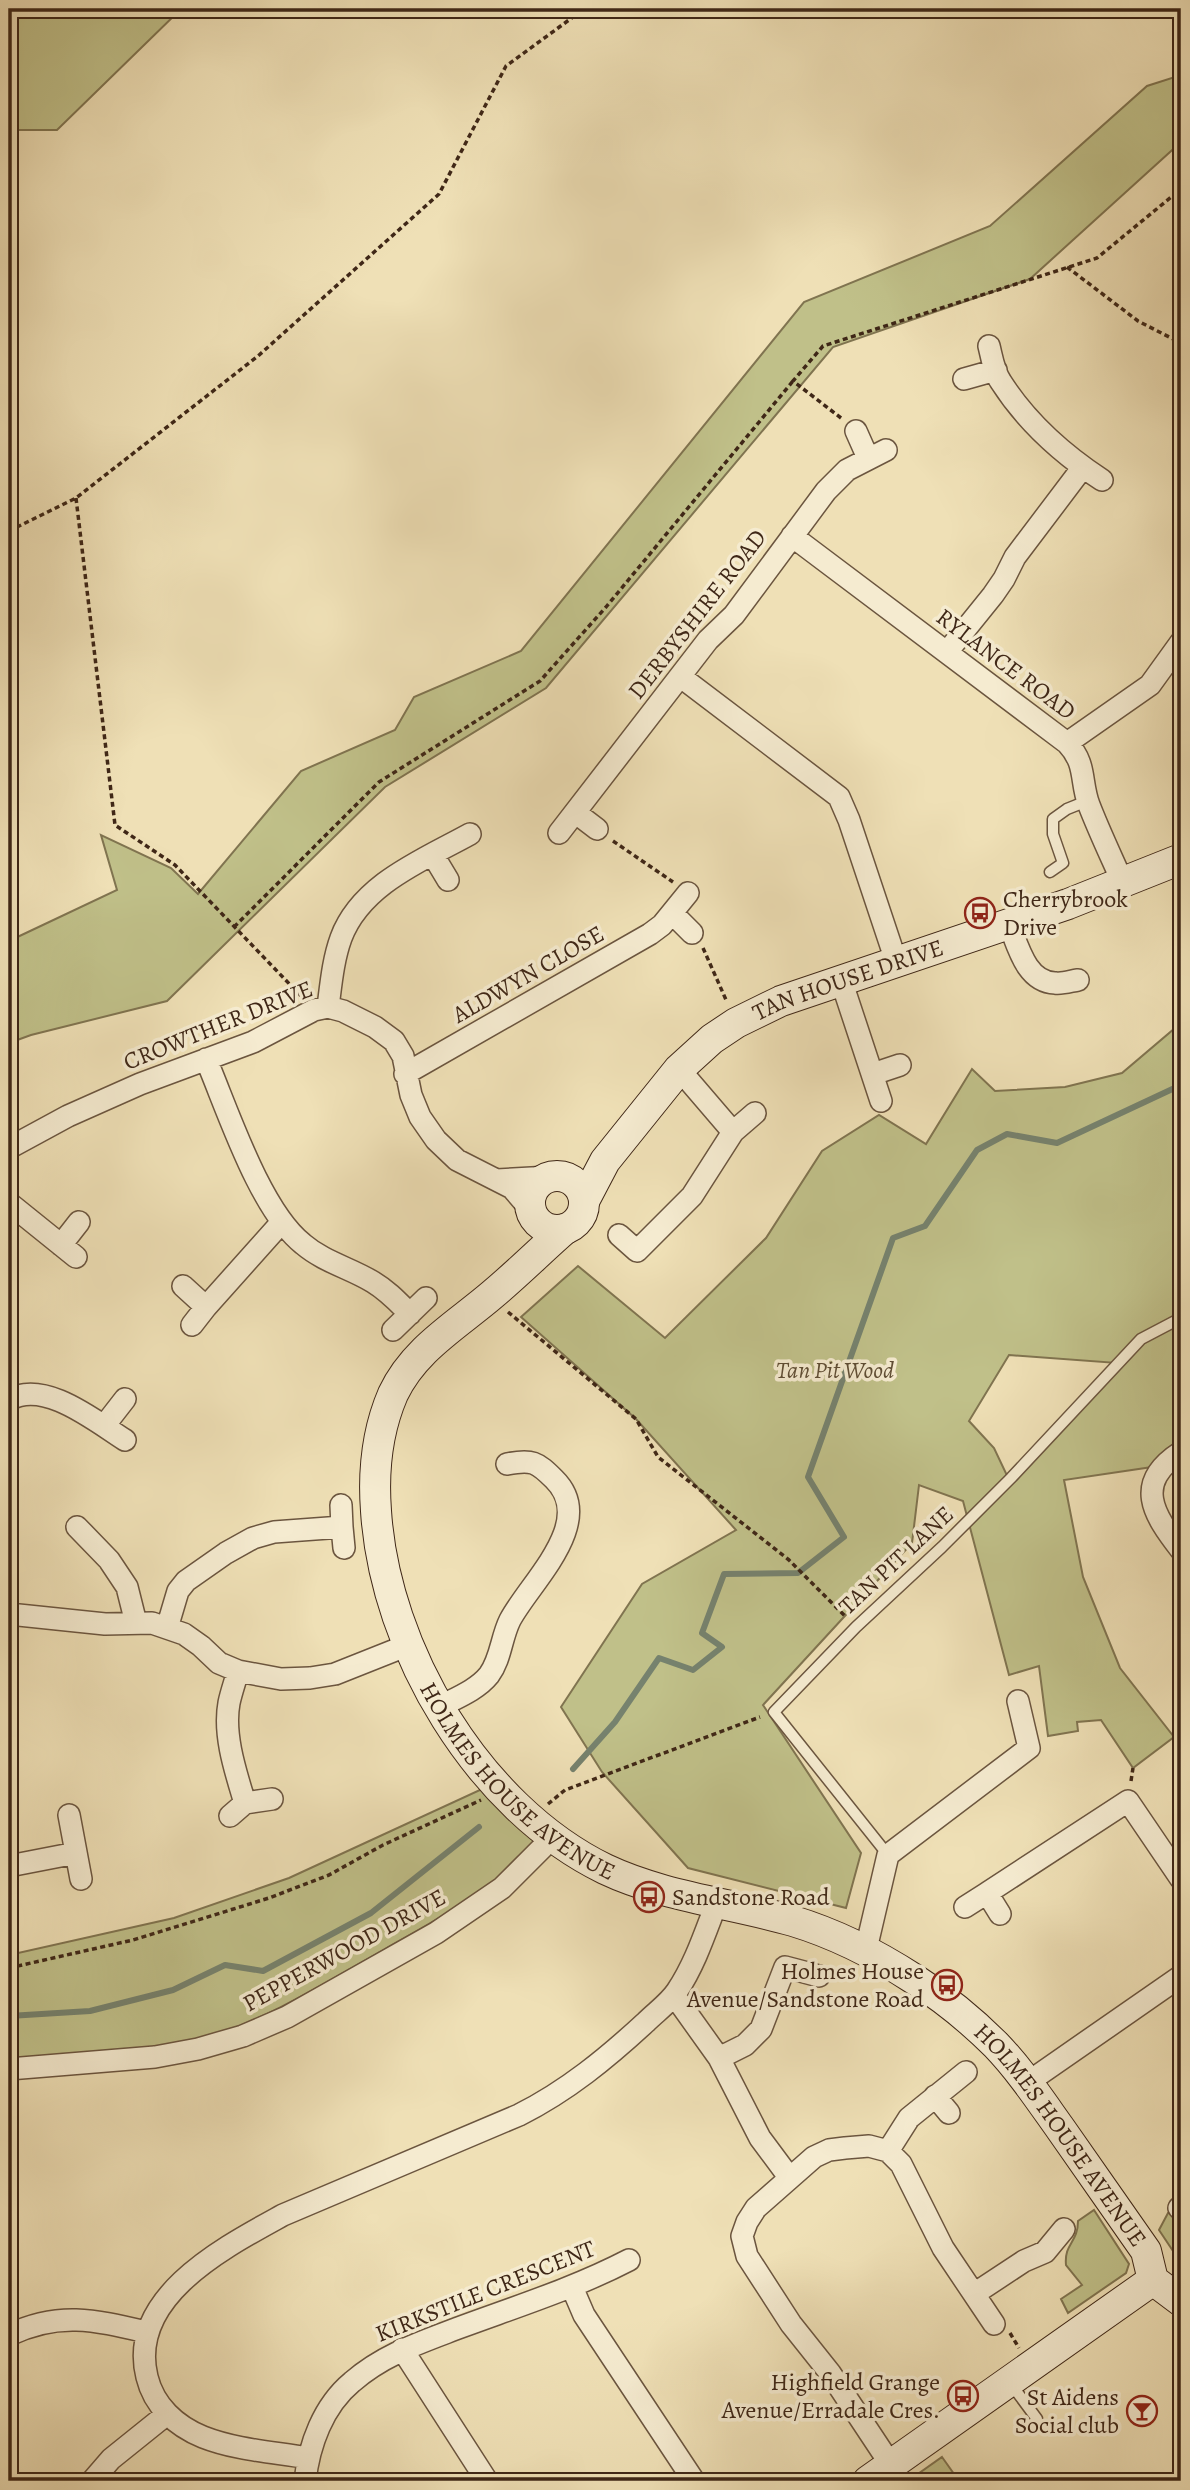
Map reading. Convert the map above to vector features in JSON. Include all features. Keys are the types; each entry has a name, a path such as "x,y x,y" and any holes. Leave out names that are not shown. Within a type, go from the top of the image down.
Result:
{"street":[{"path":"989,346 1000,381 1034,422 1083,467 1102,480"},
{"path":"964,379 996,370"},
{"name":"DERBYSHIRE ROAD","path":"559,833 708,640 734,615 833,484 846,470 877,454 856,430"},
{"path":"947,652 993,595 1015,557 1083,467"},
{"name":"RYLANCE ROAD","path":"792,536 1068,743 1076,752 1087,801 1122,881"},
{"path":"1068,743 1150,685 1181,642"},
{"path":"681,677 839,797 896,961"},
{"path":"576,813 597,829"},
{"path":"321,1009 341,938 356,910 370,895 470,834"},
{"path":"433,855 448,880"},
{"name":"TAN HOUSE DRIVE","path":"584,1201 605,1161 679,1069 712,1039 736,1023 780,1002 1009,924 1181,859"},
{"name":"ALDWYN CLOSE","path":"405,1074 650,934 688,893"},
{"path":"672,913 692,933"},
{"path":"1009,924 1024,963 1033,973 1042,991 1055,984 1078,980"},
{"path":"841,980 881,1101"},
{"name":"CROWTHER DRIVE","path":"9,1148 68,1116 140,1084 253,1042 321,1009 343,1010 394,1041 403,1056 405,1074 421,1117 436,1140 457,1160 512,1188 532,1213"},
{"path":"206,1059 256,1176 281,1223 301,1243 322,1258 371,1280 410,1314"},
{"path":"873,1074 900,1065"},
{"path":"679,1069 733,1132"},
{"path":"620,1235 637,1251 692,1196 733,1132 755,1113"},
{"path":"530,1260 530,1201 536,1185 554,1176 605,1161"},
{"path":"532,1213 547,1228 565,1229 579,1218 584,1201 579,1187 567,1177 554,1176"},
{"name":"CROWTHER DRIVE","path":"497,1180 554,1176"},
{"path":"9,1202 69,1251 79,1222"},
{"path":"192,1325 281,1223"},
{"name":"HOLMES HOUSE AVENUE","path":"565,1229 491,1297 419,1355 406,1371 394,1394 381,1428 375,1468 378,1542 387,1586 408,1645 439,1707 463,1743 502,1790 542,1828 605,1869 638,1882 795,1921 866,1950 960,2011 997,2046 1027,2083 1146,2251 1153,2280 1181,2301"},
{"path":"183,1286 206,1307"},
{"path":"393,1330 426,1298"},
{"path":"9,1400 17,1395 35,1393 53,1397 125,1440"},
{"path":"104,1426 125,1399"},
{"path":"1181,1452 1156,1475 1152,1500 1163,1526 1181,1550"},
{"path":"439,1707 476,1687 496,1665 508,1623 560,1544 568,1525 569,1506 561,1485 541,1466 527,1460 507,1464"},
{"path":"167,1628 178,1591 186,1581 226,1553 253,1538 274,1532 343,1537 341,1505"},
{"path":"78,1527 109,1560 127,1587 136,1623"},
{"path":"9,1614 105,1624 152,1623 184,1634 219,1663 238,1671 281,1679 335,1674 408,1645"},
{"path":"238,1671 228,1705 237,1810 272,1799"},
{"path":"866,1950 888,1855 1029,1748 1018,1701"},
{"path":"965,1907 1128,1801 1181,1879"},
{"path":"69,1815 81,1879"},
{"name":"PEPPERWOOD DRIVE","path":"9,2069 96,2071 198,2049 243,2036 287,2017 436,1933 502,1888 542,1828"},
{"path":"9,1866 76,1853"},
{"path":"987,1893 1000,1914"},
{"path":"308,2458 239,2447 204,2438 187,2430 167,2414 156,2400 144,2365 146,2332 154,2314 181,2283 249,2233 283,2215 382,2175 540,2105 615,2051 674,1995 697,1954 717,1902"},
{"path":"719,2058 745,2045 761,2029 785,1967 819,1976"},
{"path":"1027,2083 1181,1976"},
{"path":"674,1995 719,2058 760,2138 789,2177"},
{"path":"888,2151 909,2118 966,2072"},
{"path":"935,2096 949,2113"},
{"path":"994,2324 933,2230 901,2165 888,2151 869,2146 829,2150 814,2157 756,2208 747,2222 742,2236 747,2256 791,2324 830,2373 880,2473 1153,2280"},
{"path":"974,2294 1024,2261 1052,2260 1064,2229"},
{"name":"KIRKSTILE CRESCENT","path":"305,2481 308,2458 316,2434 338,2396 350,2383 372,2367 401,2349 572,2287 629,2260"},
{"path":"572,2287 584,2315 694,2481"},
{"path":"9,2335 35,2324 91,2320 146,2332"},
{"path":"401,2349 487,2481"},
{"path":"92,2481 111,2459 167,2414"}],"lane":[{"path":"1050,872 1063,863 1053,834 1053,819 1067,808 1087,801"},
{"name":"TAN PIT LANE","path":"774,1712 856,1627 1011,1478 1141,1339 1181,1318"},
{"path":"774,1712 888,1855"},
{"path":"1020,2374 1037,2419"}],"path":[{"path":"9,531 76,498 258,356 439,194 506,66 584,9"},
{"path":"234,927 379,782 540,681 606,607 823,346 1097,258 1181,189"},
{"path":"1067,267 1138,321 1181,341"},
{"path":"793,380 856,430"},
{"path":"76,498 115,825 175,865 234,927 321,1009"},
{"path":"597,829 688,893"},
{"path":"692,933 699,939 736,1023"},
{"path":"491,1297 636,1419 658,1457 792,1563 856,1627"},
{"path":"542,1828 565,1790 774,1712"},
{"path":"9,1968 133,1940 269,1898 329,1875 383,1845 502,1790"},
{"path":"994,2324 1002,2321 1020,2374"}],"green space":[{"path":"9,9 181,9 57,130 9,130"},
{"path":"1181,75 1181,142 1030,279 833,347 546,688 385,787 167,1001 9,1043 9,941 117,890 101,835 171,868 198,894 301,771 395,730 414,697 521,651 804,302 990,226 1147,86"},
{"name":"Tan Pit Wood","path":"1181,1023 1181,1443 1152,1467 1064,1480 1083,1577 1120,1668 1174,1737 1133,1768 1101,1720 1077,1722 1078,1731 1048,1736 1039,1666 1009,1675 963,1501 919,1485 912,1543 763,1705 861,1853 846,1908 688,1868 602,1772 561,1707 642,1584 736,1530 636,1419 521,1317 578,1266 665,1338 766,1238 822,1151 879,1115 926,1144 972,1069 995,1091 1065,1087 1122,1073","holes":["1009,1355 1118,1363 1011,1484 994,1448 969,1421"]},
{"path":"482,1789 502,1790 534,1841 503,1874 466,1902 317,1988 247,2023 199,2040 9,2060 9,1955 174,1918 289,1878"},
{"path":"1094,2210 1129,2264 1126,2273 1068,2313 1061,2299 1082,2285 1066,2265 1067,2252 1076,2234 1078,2221"},
{"path":"1168,2213 1171,2213 1181,2226 1181,2263 1159,2230"},
{"path":"942,2457 959,2481 908,2481"}],"waterway":[{"path":"573,1769 615,1722 659,1658 693,1670 722,1647 702,1633 724,1574 798,1573 844,1537 808,1477 893,1238 925,1226 977,1150 1007,1134 1057,1143 1181,1085"},
{"path":"9,2016 90,2011 173,1990 225,1965 263,1971 371,1913 479,1827"}],"place":[{"name":"Cherrybrook Drive","path":"980,913"},
{"name":"Sandstone Road","path":"649,1897"},
{"name":"Holmes House Avenue/Sandstone Road","path":"947,1985"},
{"name":"Highfield Grange Avenue/Erradale Cres.","path":"963,2396"},
{"name":"St Aidens Social club","path":"1142,2411"}]}
